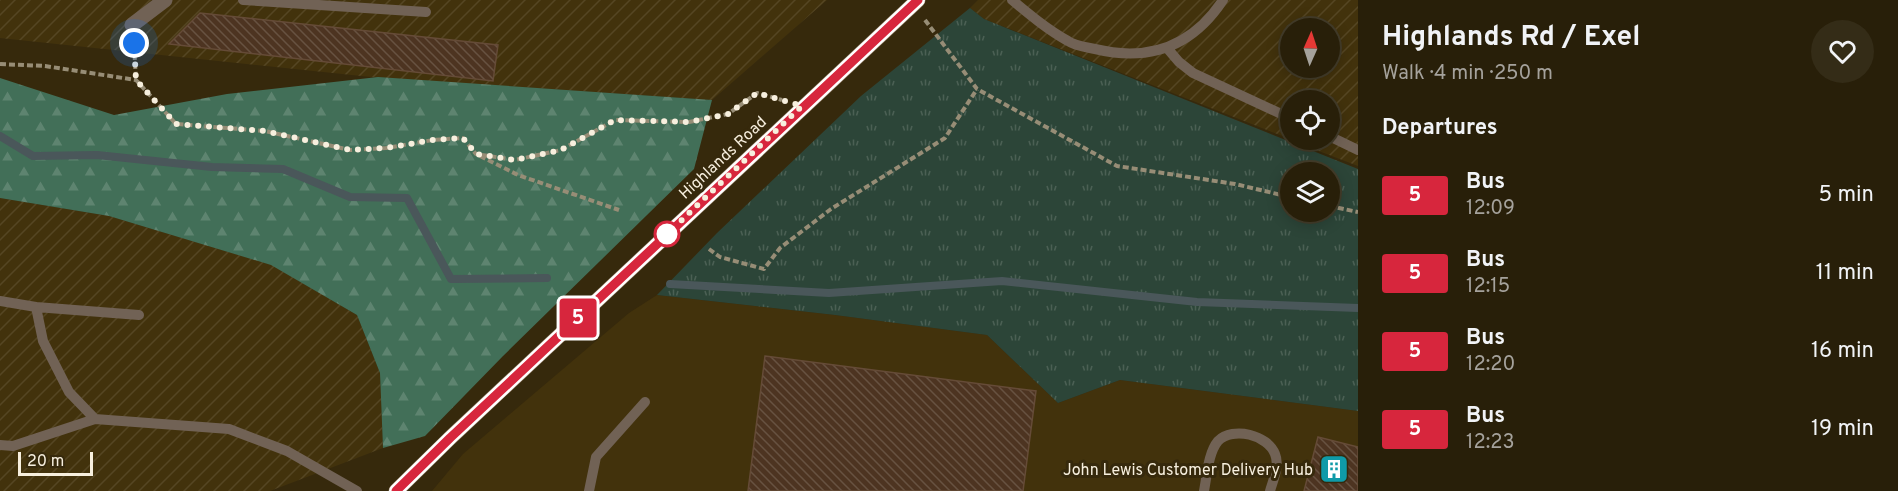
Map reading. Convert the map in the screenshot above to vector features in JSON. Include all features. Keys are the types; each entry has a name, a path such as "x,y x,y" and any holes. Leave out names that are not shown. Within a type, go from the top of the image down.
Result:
{"street":[{"path":"132,25 165,0"},
{"name":"Highlands Road","path":"396,491 802,106 916,2"}],"lane":[{"path":"243,0 426,12"},
{"path":"1012,0 1041,24 1070,43 1109,52 1140,53 1167,48 1193,35 1223,0"},
{"path":"1167,48 1193,73 1280,113"},
{"path":"1340,141 1358,150"},
{"path":"0,302 139,315"},
{"path":"36,307 43,341 69,392 94,418"},
{"path":"589,491 596,457 645,402"},
{"path":"0,445 13,446 94,418 229,429 286,451 357,491"},
{"path":"1204,491 1213,451 1219,440 1240,434 1259,437 1275,453 1277,464 1270,491"}],"path":[{"path":"916,2 977,90 1117,166 1235,184 1280,195"},
{"path":"132,25 136,80 176,124 265,131 350,150 386,148 433,140 463,138 476,154 518,175 619,210"},
{"path":"0,64 45,66 136,80"},
{"path":"709,249 720,256 764,269 780,248 831,209 945,138 977,90"},
{"path":"476,154 515,160 561,150 615,120 689,122 728,114 757,93 802,106"},
{"path":"1340,208 1358,212"}],"shaded area":[{"path":"0,0 827,0 712,100 371,77 0,38"},
{"path":"978,0 1358,0 1358,166 1316,150 1340,150 1340,90 1280,90 1280,135 984,19 970,8"},
{"path":"0,198 109,216 272,265 357,315 380,373 383,448 270,491 0,491"},
{"path":"657,295 987,335 1058,403 1120,380 1358,411 1358,491 432,491 463,454 629,313"}],"green space":[{"path":"970,8 984,19 1280,138 1280,150 1311,150 1358,169 1358,411 1120,380 1058,403 987,335 657,295 717,233 861,96"},
{"path":"378,77 712,100 694,169 503,356 425,436 383,448 380,373 357,315 271,265 109,216 0,198 0,78 114,115 227,94"}],"building":[{"path":"200,13 498,45 493,81 169,44"},
{"path":"765,356 1036,391 1023,491 748,491"},
{"name":"John Lewis Customer Delivery Hub","path":"1318,437 1358,447 1358,491 1304,491"}],"waterway":[{"path":"0,136 33,156 97,155 212,167 283,169 350,197 407,198 451,279 547,278"},
{"path":"670,284 829,293 1002,281 1197,302 1358,308"}],"bus line":[{"name":"5","path":"396,491 802,106 918,0"}],"place":[{"name":"John Lewis Customer Delivery Hub","path":"1334,469"}],"route":[{"path":"134,43 136,80 176,124 265,131 350,150 386,148 433,140 463,138 476,154 515,160 561,150 615,120 689,122 728,114 757,93 802,106 667,234"}]}
